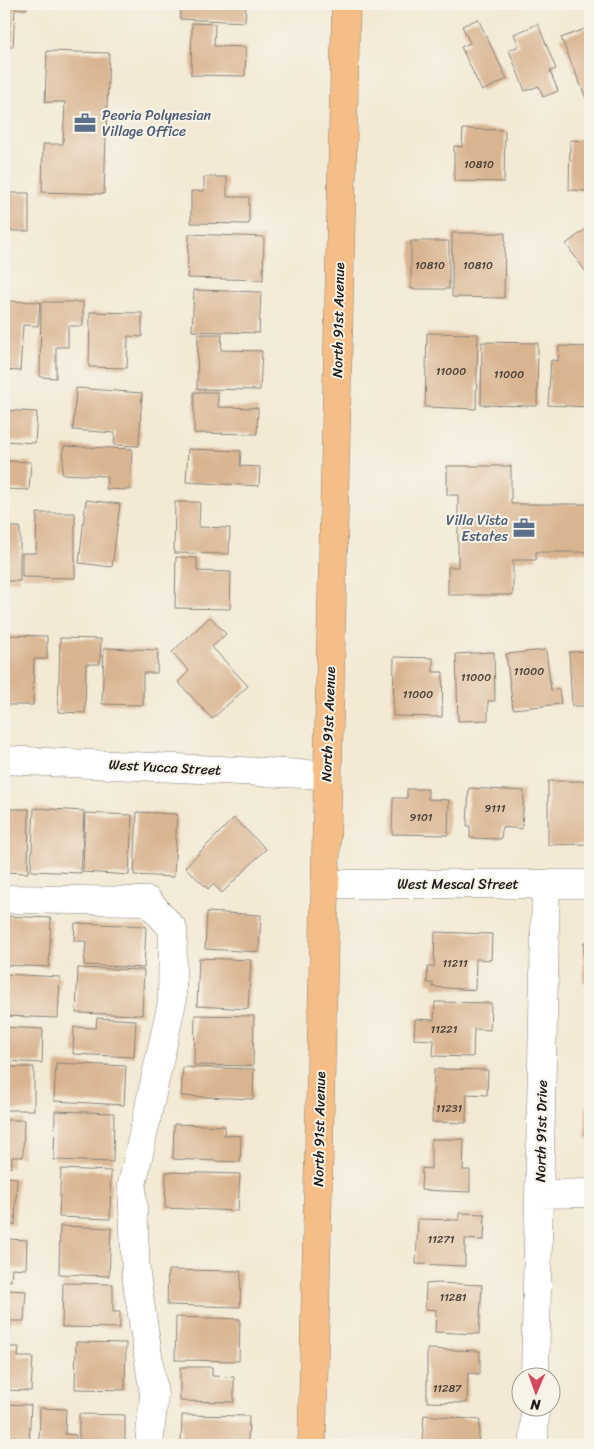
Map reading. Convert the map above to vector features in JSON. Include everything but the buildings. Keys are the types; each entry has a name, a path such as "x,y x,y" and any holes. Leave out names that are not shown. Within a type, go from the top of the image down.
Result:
{"main road":[{"name":"North 91st Avenue","path":"312,1445 326,775 346,4"}],"street":[{"name":"West Yucca Street","path":"4,760 326,775"},
{"name":"West Mescal Street","path":"325,884 590,884"},
{"name":"North 91st Drive","path":"536,1366 546,885"},
{"path":"4,900 148,901 173,929 172,1002 132,1185 136,1275 154,1395 150,1445"},
{"path":"540,1194 590,1193"},
{"path":"534,1445 535,1416"}],"place":[{"name":"Peoria Polynesian Village Office","path":"85,123"},
{"name":"Villa Vista Estates","path":"524,528"}]}
